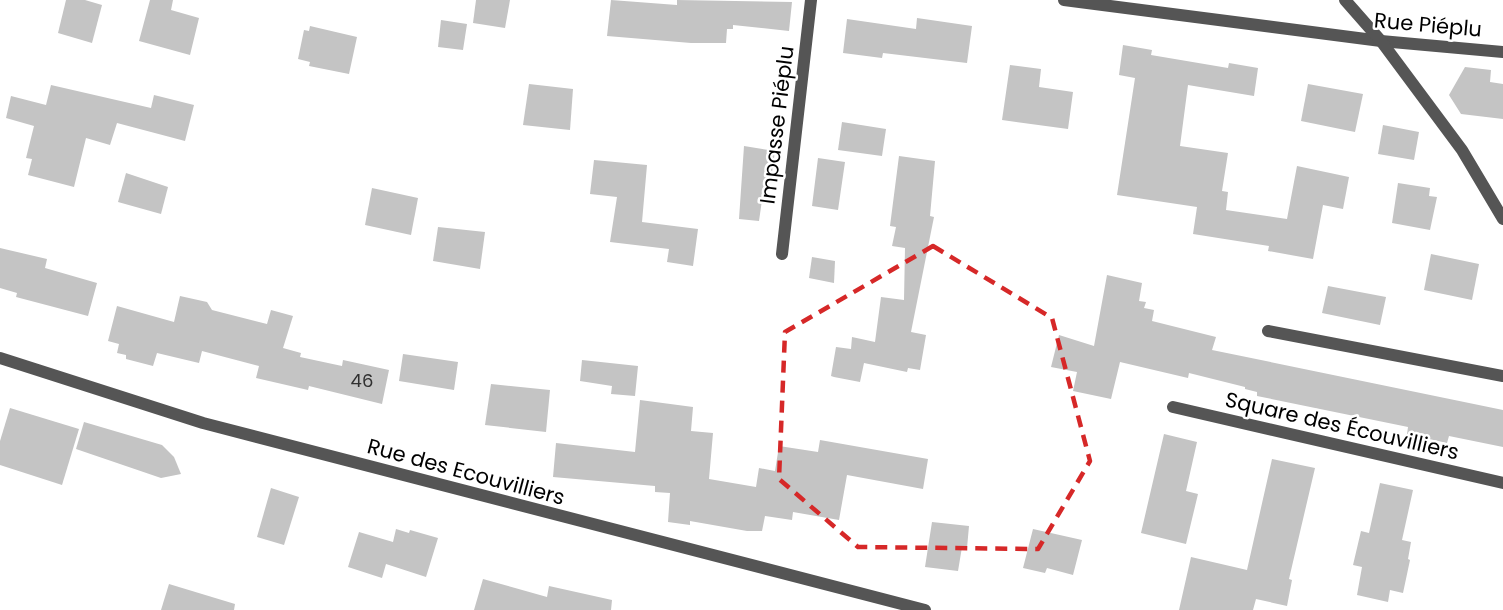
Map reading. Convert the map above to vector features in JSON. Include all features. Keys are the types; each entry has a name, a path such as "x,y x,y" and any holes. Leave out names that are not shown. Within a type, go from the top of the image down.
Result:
{"street":[{"name":"Impasse Piéplu","path":"782,254 811,0"},
{"name":"Rue Piéplu","path":"1064,0 1381,41 1503,52"},
{"path":"1345,0 1381,41 1462,150 1503,219"},
{"path":"1268,331 1503,376"},
{"name":"Rue des Ecouvilliers","path":"0,358 203,423 925,610"},
{"name":"Square des Écouvilliers","path":"1173,407 1503,483"}],"highlighted area":[{"path":"933,246 1052,318 1090,461 1038,549 858,547 779,479 785,332"}],"building":[{"path":"66,0 85,0 102,5 92,43 58,33"},
{"path":"150,0 173,0 171,10 199,18 190,55 139,41"},
{"path":"476,0 510,0 505,28 473,23"},
{"path":"611,0 677,5 677,0 792,2 789,31 733,25 733,29 727,29 726,43 691,43 607,36"},
{"path":"917,18 972,26 967,63 883,53 882,58 843,53 847,19 916,29"},
{"path":"441,20 467,24 463,50 438,47"},
{"path":"310,26 357,37 349,74 309,66 310,62 298,59 304,30 309,31"},
{"path":"1123,45 1152,50 1151,55 1228,68 1229,63 1258,68 1254,96 1188,85 1180,146 1228,153 1222,191 1228,192 1226,210 1287,219 1297,166 1349,177 1343,209 1323,205 1313,259 1268,251 1269,246 1193,234 1197,207 1117,195 1135,78 1119,75"},
{"path":"1010,65 1041,69 1039,87 1073,92 1068,129 1002,120"},
{"path":"1465,67 1491,70 1490,82 1503,84 1503,119 1461,114 1449,95"},
{"path":"529,84 573,89 570,130 523,125"},
{"path":"1308,84 1363,94 1355,132 1301,121"},
{"path":"51,85 151,108 154,95 194,105 185,141 117,123 110,145 86,138 74,187 28,175 32,159 26,158 34,126 6,118 11,96 46,105"},
{"path":"842,122 886,129 882,156 838,150"},
{"path":"1383,125 1419,132 1414,160 1378,154"},
{"path":"744,146 775,151 771,180 765,179 759,221 739,219"},
{"path":"899,156 935,161 930,216 934,217 911,332 926,335 920,370 908,368 907,372 864,363 860,382 834,377 831,376 836,347 851,349 852,337 875,342 881,297 904,300 905,248 892,246 896,227 890,226"},
{"path":"818,158 845,162 838,210 812,206"},
{"path":"594,160 647,165 642,222 698,229 693,266 667,262 669,249 610,242 617,197 590,194"},
{"path":"126,173 168,187 161,214 118,202"},
{"path":"1398,183 1430,188 1429,196 1437,197 1430,230 1392,223"},
{"path":"372,188 418,198 411,235 365,225"},
{"path":"438,227 485,232 480,269 433,261"},
{"path":"0,248 47,259 45,268 97,283 88,316 16,297 17,293 0,288"},
{"path":"1431,254 1479,264 1472,300 1424,290"},
{"path":"812,257 835,261 834,283 809,278"},
{"path":"1107,275 1142,283 1139,301 1146,302 1144,308 1154,310 1152,321 1216,337 1212,350 1503,410 1503,447 1449,436 1447,443 1407,434 1408,427 1257,396 1257,392 1245,389 1245,387 1189,373 1188,378 1120,362 1111,399 1073,391 1077,372 1051,367 1059,335 1094,346"},
{"path":"1328,286 1386,297 1380,325 1322,313"},
{"path":"180,296 207,302 212,310 267,324 271,310 293,316 283,348 301,353 300,357 342,366 343,360 389,370 382,404 309,386 308,390 256,378 259,366 202,351 199,363 157,353 153,366 126,359 126,355 117,353 119,344 108,341 117,306 174,322"},
{"path":"403,354 458,362 454,390 399,381"},
{"path":"582,360 638,366 635,396 611,394 612,386 580,381"},
{"path":"491,384 550,390 546,432 485,425"},
{"path":"640,400 693,407 691,431 713,433 709,479 756,487 759,468 775,471 779,446 818,452 820,440 928,459 923,489 847,475 839,520 793,512 792,520 765,516 762,531 747,531 690,521 690,525 668,522 670,493 655,492 655,486 553,477 556,443 635,452"},
{"path":"10,408 79,429 62,485 0,465 0,441"},
{"path":"84,422 162,445 174,457 181,474 161,478 76,449"},
{"path":"1164,434 1197,442 1186,491 1198,494 1186,544 1141,533"},
{"path":"1272,459 1315,468 1289,579 1292,580 1287,606 1256,599 1253,610 1179,610 1191,557 1247,570"},
{"path":"1380,483 1413,490 1402,540 1411,542 1408,559 1410,560 1403,593 1390,590 1388,602 1357,595 1362,567 1353,565 1361,531 1369,533"},
{"path":"271,488 299,497 284,545 257,537"},
{"path":"932,522 969,526 967,548 962,547 958,571 925,567"},
{"path":"396,529 409,533 410,530 438,538 426,577 386,564 382,578 348,567 359,532 393,542"},
{"path":"1033,529 1082,540 1073,575 1047,568 1045,573 1023,568"},
{"path":"483,579 547,597 549,586 612,600 611,610 474,610"},
{"path":"169,584 235,604 234,610 161,610"}]}
